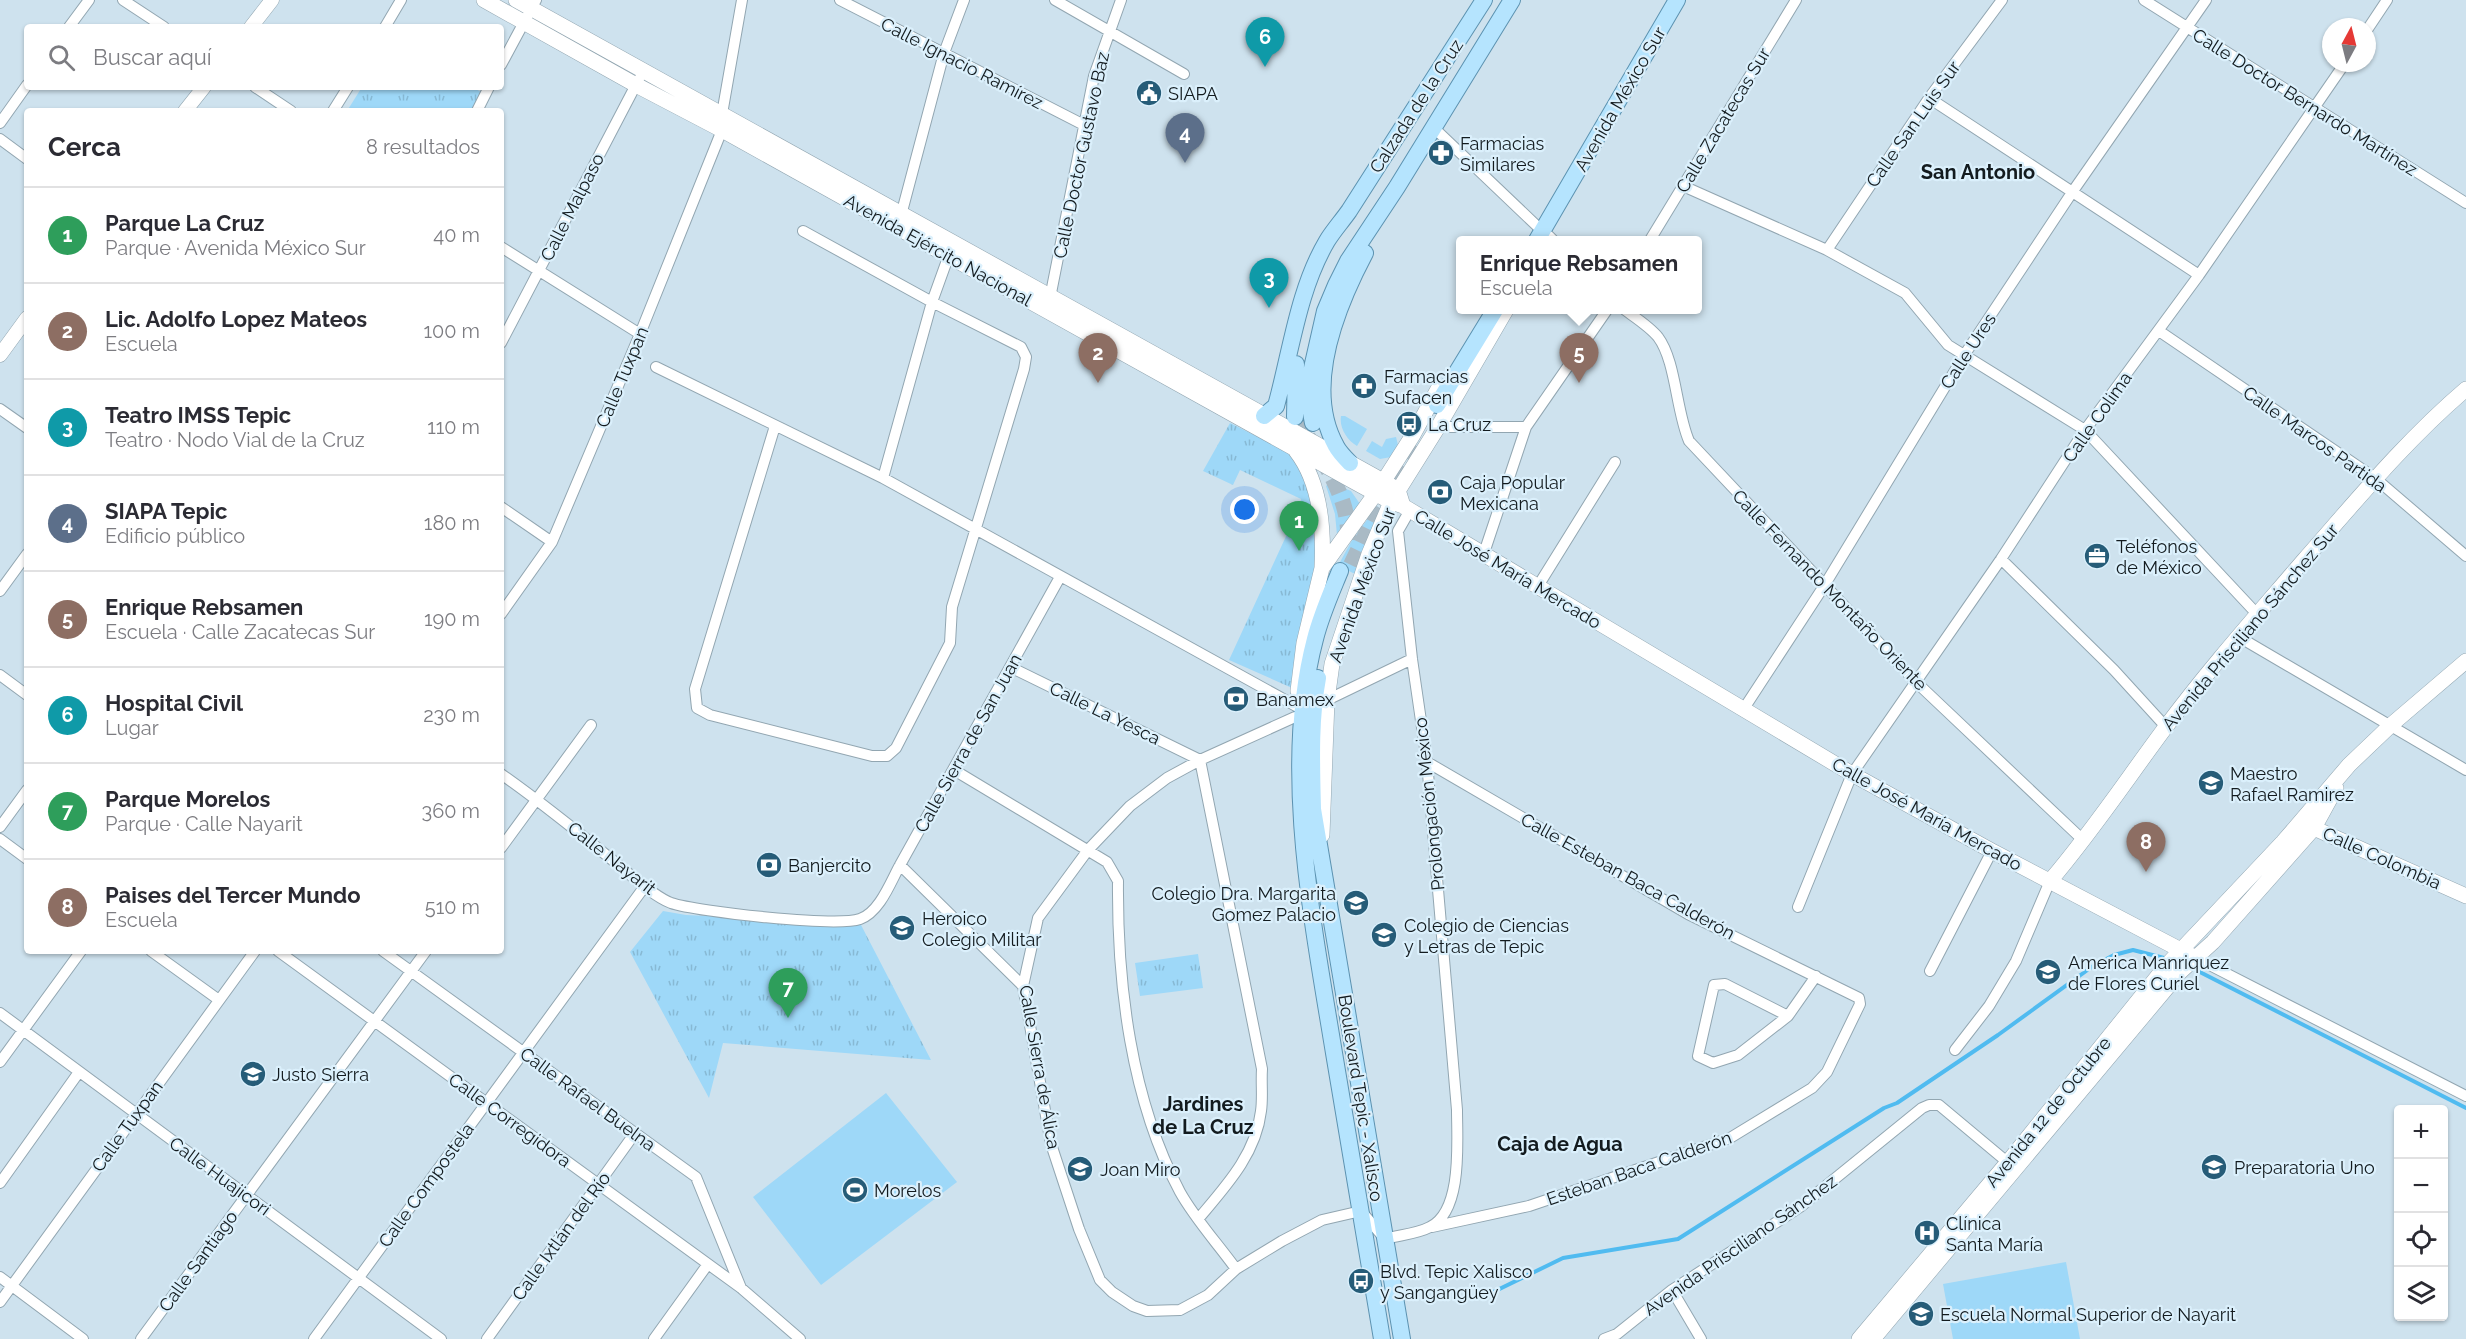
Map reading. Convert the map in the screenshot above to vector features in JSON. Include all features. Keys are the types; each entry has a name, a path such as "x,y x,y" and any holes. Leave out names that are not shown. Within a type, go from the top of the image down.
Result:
{"main road":[{"name":"Avenida Ejército Nacional","path":"484,0 530,10 644,71 722,114 951,250 1292,446 1379,487"},
{"name":"Avenida Ejército Nacional","path":"516,0 636,85 900,220"},
{"name":"Calzada de la Cruz","path":"1349,211 1484,0"},
{"name":"Avenida México Sur","path":"1545,236 1563,198 1677,0"},
{"name":"Calzada de la Cruz","path":"1313,423 1308,397 1310,377 1325,311 1336,285 1348,261 1433,127 1504,2"},
{"path":"1350,463 1336,447 1331,436 1322,381 1336,319 1347,290 1397,187"},
{"path":"1264,416 1276,406 1312,273 1327,242 1349,211"},
{"path":"1295,417 1295,369 1309,301 1331,246 1349,211"},
{"name":"Avenida Ejército Nacional","path":"1048,304 1350,463 1401,502"},
{"name":"Avenida México Sur","path":"1314,858 1293,803 1296,712 1304,643 1322,568 1379,487 1484,314"},
{"path":"1437,405 1492,314"},
{"name":"Avenida México Sur","path":"1314,858 1327,700 1332,664 1344,625 1369,554 1401,502 1438,427 1503,314"},
{"name":"Avenida Prisciliano Sánchez Sur","path":"2050,881 2084,841 2166,727 2257,614 2375,478 2443,408 2466,389"},
{"path":"1292,446 1308,469 1318,500 1322,568"},
{"name":"Calle José María Mercado","path":"1401,502 1743,710 1852,774 2050,881 2182,961"},
{"path":"1314,858 1300,758 1303,699 1315,639 1345,571"},
{"name":"Avenida 12 de Octubre","path":"1874,1339 2012,1166 2298,822 2349,765 2391,725 2466,661"},
{"name":"Avenida 12 de Octubre","path":"2182,961 2314,828 2349,765"},
{"name":"Calle Colombia","path":"2298,822 2466,896"},
{"name":"Boulevard Tepic - Xalisco","path":"1314,858 1323,987 1382,1339"},
{"name":"Boulevard Tepic - Xalisco","path":"1314,858 1402,1339"},
{"name":"Avenida 12 de Octubre","path":"1858,1339 2012,1166"}],"street":[{"path":"71,24 89,0"},
{"path":"123,0 159,24"},
{"path":"253,24 272,0"},
{"path":"387,24 401,0"},
{"path":"722,130 722,114 742,0"},
{"name":"Calle Ignacio Ramírez","path":"840,0 1084,125"},
{"path":"900,220 944,53 964,0"},
{"path":"1055,0 1184,74"},
{"name":"Calle Doctor Gustavo Baz","path":"1048,304 1094,76 1121,0"},
{"name":"Calle Zacatecas Sur","path":"1652,236 1796,0"},
{"name":"Calle San Luis Sur","path":"1827,250 1929,98 2002,0"},
{"name":"Calle Doctor Bernardo Martínez","path":"2144,0 2466,203"},
{"name":"Calle Ures","path":"1743,710 1824,586 1965,354 2073,191 2206,0"},
{"path":"2375,18 2388,0"},
{"path":"504,59 530,10"},
{"name":"Calle Malpaso","path":"504,337 644,71"},
{"name":"Calle Colima","path":"1798,907 1852,774 2001,559 2085,430 2199,275 2339,72"},
{"path":"0,123 24,89"},
{"path":"187,108 202,90"},
{"path":"260,90 286,108"},
{"path":"335,108 346,90"},
{"path":"478,108 488,90"},
{"path":"1929,98 2199,275"},
{"path":"1433,127 1544,236"},
{"name":"Calle Tuxpan","path":"504,610 552,542 640,334 722,130"},
{"path":"0,139 24,157"},
{"path":"1683,186 1827,250 1905,292 1948,345 2085,430 2257,614"},
{"path":"775,426 695,689 694,702 702,712 872,756 887,756 896,748 950,643 951,607 976,530 1026,357 1021,347 932,302 803,231"},
{"path":"504,249 640,334"},
{"path":"883,478 932,302 951,250"},
{"path":"1484,553 1526,427 1604,314"},
{"name":"Calle Fernando Montaño Oriente","path":"1631,314 1658,336 1670,360 1674,389 1689,441 1916,682 2084,841"},
{"path":"0,355 24,322"},
{"name":"Calle Marcos Partida","path":"2159,331 2375,478 2466,556"},
{"path":"656,367 883,478 1296,712"},
{"path":"0,409 24,427"},
{"path":"1438,427 1526,427"},
{"path":"1538,586 1615,462"},
{"name":"Prolongación México","path":"1401,502 1398,531 1412,659 1427,762 1456,1110 1457,1166 1454,1189 1446,1210 1431,1227"},
{"path":"504,509 552,542"},
{"path":"0,591 24,558"},
{"path":"2001,559 2114,670 2166,727"},
{"name":"Calle Sierra de San Juan","path":"875,908 1060,577"},
{"path":"2239,637 2466,770"},
{"path":"1327,700 1412,659"},
{"name":"Calle La Yesca","path":"1010,667 1200,760"},
{"path":"0,675 24,692"},
{"name":"Calle Sierra de Álica","path":"1296,712 1167,778 1130,806 1088,850 1038,918 1023,986 1051,1144 1079,1229 1100,1280 1112,1293 1133,1306 1147,1311 1180,1310 1208,1295 1236,1269 1282,1241 1322,1220 1361,1211"},
{"path":"504,844 591,725"},
{"path":"1198,1218 1233,1178 1251,1146 1261,1112 1262,1069 1200,760"},
{"name":"Calle Esteban Baca Calderón","path":"1427,762 1688,914 1859,998 1860,1004"},
{"path":"954,770 1107,862 1118,881 1124,1001 1135,1061 1157,1140 1181,1193 1236,1269"},
{"name":"Calle Nayarit","path":"504,776 537,799 645,886 670,903 814,921 862,919 875,908"},
{"path":"0,827 24,794"},
{"path":"0,839 24,857"},
{"path":"1930,971 1992,851"},
{"path":"900,865 1023,986"},
{"path":"1955,1050 1989,1006 2016,961 2050,881"},
{"name":"Calle Compostela","path":"314,1339 645,886"},
{"path":"0,1062 79,954"},
{"path":"155,954 219,1000"},
{"name":"Calle Tuxpan","path":"0,1302 253,954"},
{"name":"Calle Corregidora","path":"282,954 741,1288 800,1339"},
{"name":"Calle Rafael Buelna","path":"387,954 696,1177 741,1288"},
{"name":"Calle Santiago","path":"141,1339 424,954"},
{"name":"Calle José María Mercado","path":"2182,961 2466,1096"},
{"path":"1788,1016 1725,984 1714,985 1698,1056 1713,1063 1738,1055 1788,1016 1816,976"},
{"name":"Esteban Baca Calderón","path":"1431,1227 1529,1206 1730,1138 1812,1088 1827,1072 1860,1004"},
{"name":"Calle Huajicori","path":"0,1013 441,1339"},
{"path":"0,1183 79,1072"},
{"name":"Avenida Prisciliano Sánchez","path":"1604,1339 1617,1334 1672,1290 1800,1207 1922,1108 1929,1105 1939,1105 2012,1166"},
{"name":"Calle Ixtlán del Río","path":"487,1339 635,1134"},
{"path":"1361,1211 1385,1239 1431,1227"},
{"path":"654,1339 708,1264"},
{"path":"0,1277 83,1339"},
{"path":"1672,1290 1701,1339"}],"green space":[{"path":"360,90 478,90 483,93 474,108 349,108"},
{"path":"1341,416 1367,429 1357,446 1344,433"},
{"path":"1230,423 1308,462 1325,512 1316,590 1292,688 1229,660 1299,508 1301,499 1240,470 1233,485 1203,471"},
{"path":"1396,437 1398,445 1391,457 1380,459 1366,451 1372,441 1382,447 1386,439"},
{"path":"1330,482 1351,491 1360,504 1337,535 1335,514 1326,486"},
{"path":"1377,506 1381,510 1357,575 1345,569 1334,573 1351,542"},
{"path":"663,911 686,915 860,923 931,1060 723,1043 709,1098 630,952"},
{"path":"1198,954 1203,988 1140,996 1135,963"},
{"name":"Morelos","path":"886,1093 957,1182 821,1285 753,1197"},
{"path":"2066,1262 2080,1339 1953,1339 1943,1284"}],"waterway":[{"path":"1481,1298 1563,1258 1678,1239 1884,1108 1897,1103 1998,1035 2093,966 2114,955 2133,950 2168,959"},
{"path":"2192,968 2466,1108"}],"tunnel":[{"path":"1295,417 1323,460 1339,491 1348,524 1348,541"},
{"path":"1351,565 1374,517 1418,439"}],"place":[{"name":"Hospital Civil","path":"1265,67"},
{"name":"SIAPA","path":"1149,93"},
{"name":"Farmacias Similares","path":"1441,153"},
{"name":"SIAPA Tepic","path":"1185,163"},
{"name":"Teatro IMSS Tepic","path":"1269,308"},
{"name":"Lic. Adolfo Lopez Mateos","path":"1098,383"},
{"name":"Enrique Rebsamen","path":"1579,383"},
{"name":"Farmacias Sufacen","path":"1364,386"},
{"name":"La Cruz","path":"1409,424"},
{"name":"Caja Popular Mexicana","path":"1440,492"},
{"name":"Parque La Cruz","path":"1299,551"},
{"name":"Teléfonos de México","path":"2097,556"},
{"name":"Banamex","path":"1236,699"},
{"name":"Maestro Rafael Ramirez","path":"2211,783"},
{"name":"Banjercito","path":"769,865"},
{"name":"Paises del Tercer Mundo","path":"2146,872"},
{"name":"Colegio Dra. Margarita Gomez Palacio","path":"1356,903"},
{"name":"Heroico Colegio Militar","path":"902,928"},
{"name":"Colegio de Ciencias y Letras de Tepic","path":"1384,935"},
{"name":"America Manriquez de Flores Curiel","path":"2048,972"},
{"name":"Parque Morelos","path":"788,1018"},
{"name":"Justo Sierra","path":"253,1074"},
{"name":"Preparatoria Uno","path":"2214,1167"},
{"name":"Joan Miro","path":"1080,1169"},
{"name":"Morelos","path":"855,1190"},
{"name":"Clínica Santa María","path":"1927,1233"},
{"name":"Blvd. Tepic Xalisco y Sangangüey","path":"1361,1281"},
{"name":"Escuela Normal Superior de Nayarit","path":"1921,1314"}],"district":[{"name":"San Antonio","path":"1978,172"},
{"name":"Jardines de La Cruz","path":"1203,1116"},
{"name":"Caja de Agua","path":"1560,1144"}]}
